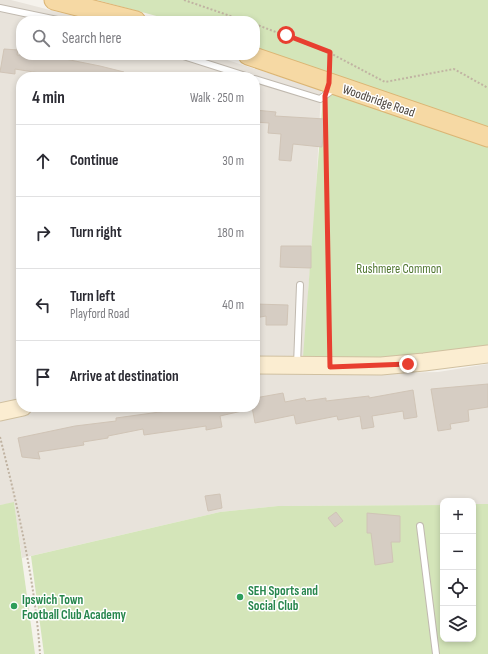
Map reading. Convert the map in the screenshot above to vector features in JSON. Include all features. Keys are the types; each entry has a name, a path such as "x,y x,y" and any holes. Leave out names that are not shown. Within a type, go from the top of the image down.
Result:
{"main road":[{"path":"54,0 116,16"},
{"name":"Woodbridge Road","path":"260,60 331,88 488,137"}],"street":[{"path":"260,365 330,367 412,364 488,354"},
{"path":"0,412 16,409"}],"lane":[{"path":"0,8 38,16"},
{"path":"196,60 233,72"},
{"path":"260,81 320,99 331,88"},
{"path":"297,366 300,285"},
{"path":"420,526 436,654"}],"path":[{"path":"184,0 230,16"},
{"path":"260,26 330,52 385,82 454,69 488,88"},
{"path":"330,52 330,367"},
{"path":"0,437 11,478 25,550 40,654"}],"shaded area":[{"path":"0,0 11,0 73,16 16,16 16,60 228,60 321,90 314,233 308,290 340,374 438,372 488,364 488,504 476,504 476,498 440,498 440,505 278,506 220,512 22,558 14,503 0,505"}],"green space":[{"name":"Rushmere Common","path":"97,0 488,0 488,345 390,358 303,357 325,71 260,49 260,16 156,16"},
{"name":"Ipswich Town Football Club Academy","path":"14,502 35,654 0,654 0,505"},
{"name":"SEH Sports and Social Club","path":"476,504 488,504 488,654 44,654 31,556 220,512 278,506 440,505 440,642 476,642"}],"building":[{"path":"4,49 16,50 16,60 70,60 124,72 34,72 15,69 15,74 0,72"},
{"path":"260,110 276,112 275,116 325,119 322,147 293,144 291,161 279,160 281,134 268,133 269,123 260,122"},
{"path":"281,246 311,246 311,268 280,267"},
{"path":"260,304 288,305 287,325 266,325 266,316 260,317"},
{"path":"488,384 488,407 468,410 469,421 450,424 451,429 438,431 431,389"},
{"path":"413,390 417,417 404,419 403,411 372,416 374,427 362,429 360,416 338,420 337,416 296,424 294,415 255,423 253,412 260,412 260,397 283,393 285,402 305,398 306,401 326,398 326,401 369,396 369,398"},
{"path":"160,412 238,412 220,416 222,427 206,430 206,426 144,435 143,429 108,436 108,438 83,442 84,445 38,452 40,459 22,457 18,438 75,426 116,421 116,418"},
{"path":"220,494 222,508 208,511 205,496"},
{"path":"336,512 343,521 335,527 328,518"},
{"path":"367,513 400,516 400,542 391,542 393,562 375,565 371,533 367,533"}],"place":[{"name":"SEH Sports and Social Club","path":"240,597"},
{"name":"Ipswich Town Football Club Academy","path":"14,606"}],"route":[{"path":"286,35 330,52 329,83 325,96 330,367 408,364"}]}
